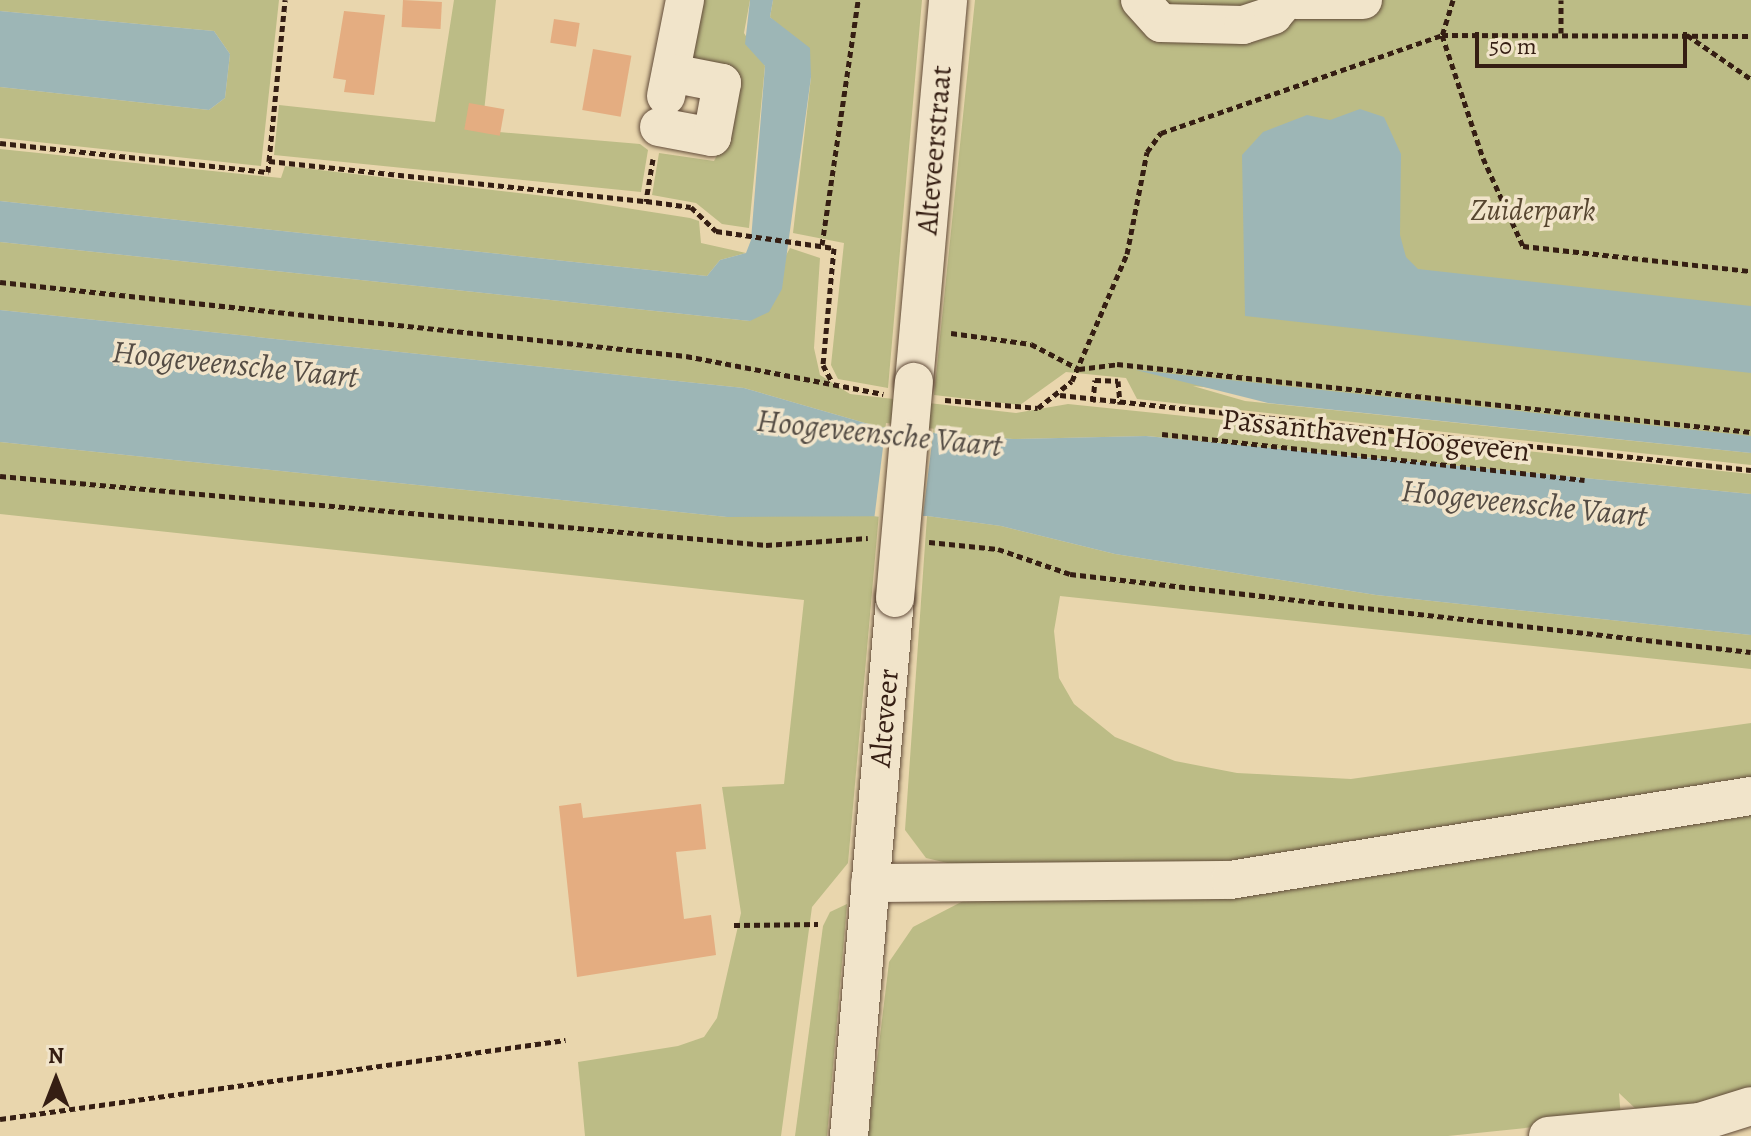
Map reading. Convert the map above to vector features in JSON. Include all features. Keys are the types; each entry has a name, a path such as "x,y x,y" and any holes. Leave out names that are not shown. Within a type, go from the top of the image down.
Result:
{"street":[{"path":"671,73 722,83 712,137 657,139 685,0"},
{"name":"Alteveerstraat","path":"919,315 948,0"},
{"path":"1140,0 1161,23 1243,25 1273,15 1286,0"},
{"path":"1296,0 1363,0"},
{"name":"Alteveer","path":"849,1136 919,315"},
{"path":"870,883 1230,880 1750,796"},
{"path":"1548,1136 1700,1122 1751,1106"}],"path":[{"path":"0,143 268,172 285,0"},
{"path":"822,245 858,0"},
{"path":"1453,0 1442,35 1503,211 1523,246 1751,271"},
{"path":"1561,0 1561,33"},
{"path":"1751,36 1442,35 1151,141 1127,254 1079,369 1060,395 1093,402 1751,470"},
{"path":"1686,35 1751,79"},
{"path":"646,201 657,139"},
{"path":"0,282 686,356 832,382 823,365 834,248 716,231 691,207 269,161"},
{"path":"919,315 1012,339 1079,369 1117,364 1751,432"},
{"path":"1093,402 1095,380 1118,381 1120,404"},
{"name":"Passanthaven Hoogeveen","path":"1162,434 1585,480"},
{"path":"734,925 818,924"},
{"path":"0,1119 566,1040"}],"green space":[{"path":"0,0 279,0 261,166 0,138 0,87 209,110 225,98 230,54 214,31 0,11"},
{"path":"454,0 496,0 483,121 488,131 640,144 648,150 641,192 274,155 279,105 435,122"},
{"path":"697,0 750,0 744,33 765,66 749,228 722,224 696,203 652,195 659,153 714,161 718,153 688,45"},
{"path":"773,0 922,0 888,388 838,379 831,365 844,243 793,233 811,77 796,41 770,17"},
{"name":"Zuiderpark","path":"975,0 1751,0 1751,440 1193,386 1245,401 1751,453 1751,465 1137,399 1126,378 1066,372 1020,405 934,395"},
{"path":"0,149 281,178 285,166 562,198 690,218 699,221 701,243 746,253 720,260 707,276 0,201"},
{"path":"0,242 750,321 790,248 820,258 814,348 820,375 850,394 1016,413 1068,404 1751,474 1751,494 1147,436 1013,439 879,427 744,388 0,310"},
{"path":"0,442 727,517 808,495 879,513 848,863 812,907 781,1136 585,1136 578,1062 678,1046 704,1037 717,1018 741,913 722,787 784,784 804,600 0,514"},
{"path":"927,516 1001,526 1115,554 1376,595 1751,635 1751,669 1060,596 1054,631 1059,678 1074,704 1115,737 1175,761 1237,773 1351,779 1751,723 1751,782 1728,780 1235,865 965,867 926,858 905,830"},
{"path":"1751,812 1751,1094 1735,1102 1638,1111 1619,1093 1621,1118 1448,1136 868,1136 889,962 913,927 967,899"},
{"path":"847,904 827,1136 795,1136 823,926 830,912"}],"water":[{"path":"750,0 773,0 770,17 810,48 811,77 782,289 769,312 750,321 0,242 0,201 707,276 720,260 746,253 751,240 765,66 745,44"},
{"path":"0,11 214,31 230,54 225,98 209,110 0,87"},
{"path":"1360,109 1384,117 1401,154 1400,235 1406,257 1418,269 1751,306 1751,373 1245,316 1242,155 1263,132 1307,115 1330,120"},
{"name":"Hoogeveensche Vaart","path":"0,310 744,388 879,427 1013,439 1146,436 1751,494 1751,635 1376,595 1115,554 1001,526 927,516 727,517 0,442"},
{"path":"1136,370 1751,436 1751,453 1268,403"}],"pier":[{"path":"886,423 934,429 922,522 875,516"}],"building":[{"path":"403,0 442,2 441,29 402,27"},
{"path":"344,11 385,15 374,95 344,92 346,80 333,78"},
{"path":"554,19 580,23 576,47 550,43"},
{"path":"593,49 631,56 621,117 582,110"},
{"path":"469,103 504,109 500,136 464,130"},
{"path":"581,803 583,818 701,804 706,849 676,852 684,919 711,915 716,955 577,977 559,806"}]}
